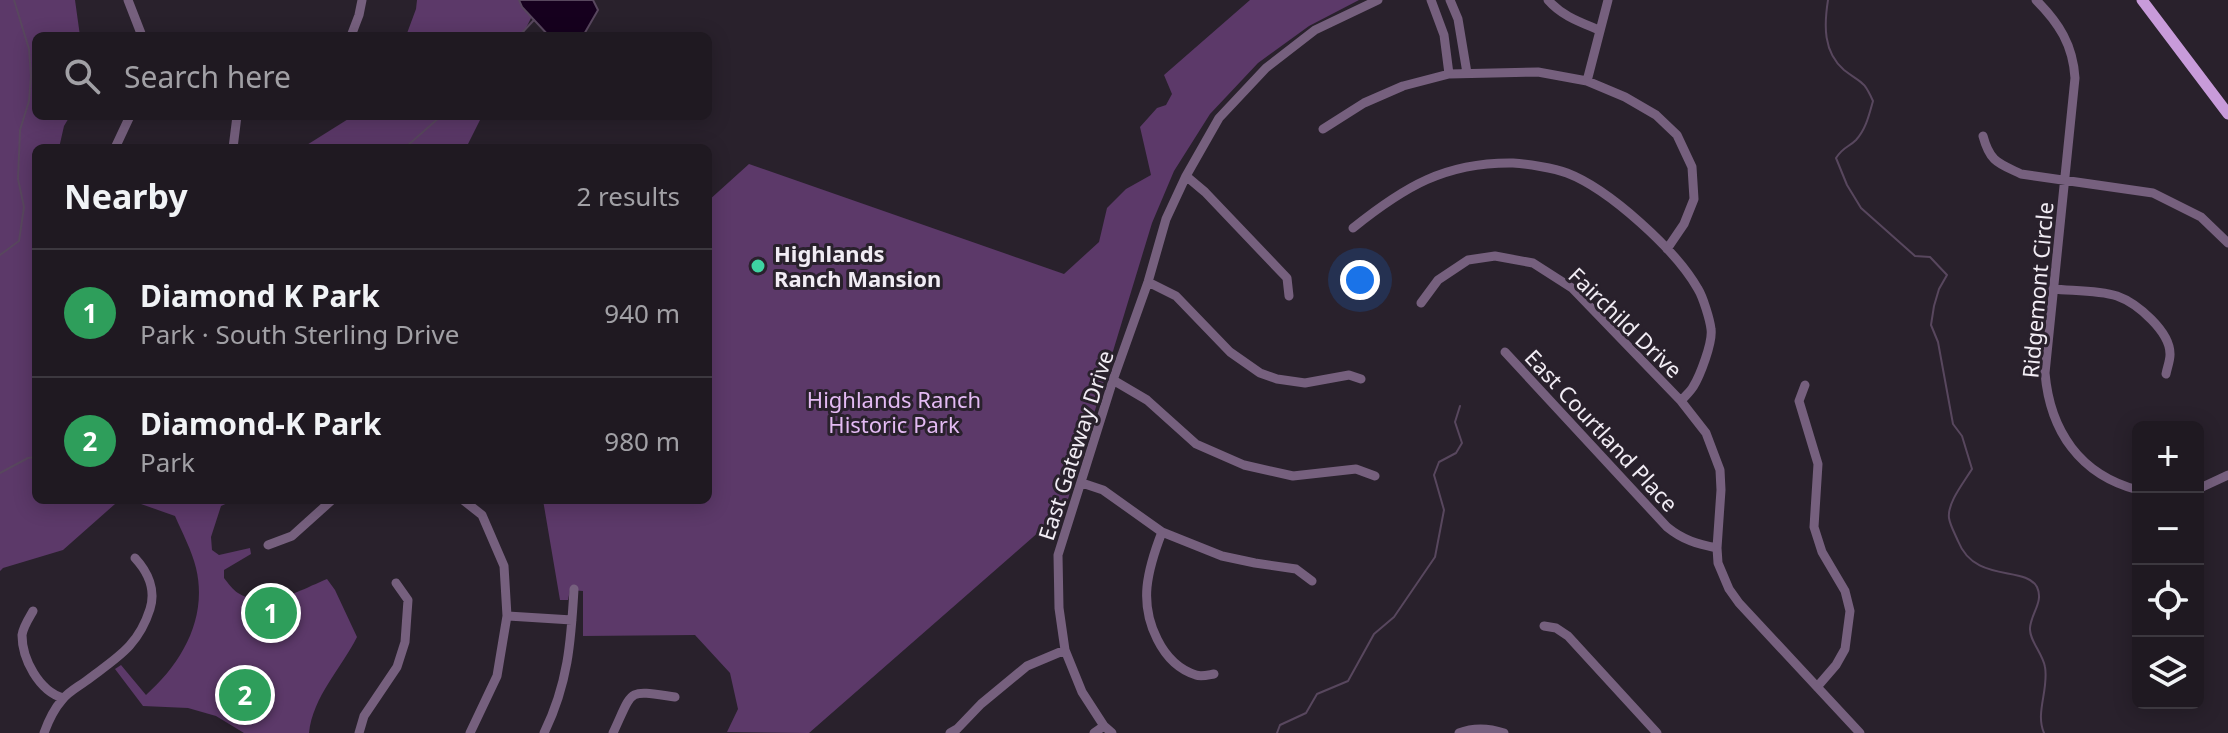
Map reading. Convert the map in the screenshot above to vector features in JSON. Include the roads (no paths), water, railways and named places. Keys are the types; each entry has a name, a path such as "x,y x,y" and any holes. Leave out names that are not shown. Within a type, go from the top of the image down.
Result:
{"main road":[{"path":"2142,0 2228,114"}],"street":[{"path":"128,0 140,32"},
{"path":"353,32 362,0"},
{"name":"East Gateway Drive","path":"1108,729 1082,692 1065,650 1059,608 1058,555 1166,219 1219,118 1266,68 1315,30 1378,0"},
{"path":"1431,0 1444,35 1449,74"},
{"path":"1450,0 1458,19 1467,73"},
{"path":"1548,0 1571,19 1599,30"},
{"path":"1587,81 1608,0"},
{"path":"1983,136 1988,154 2003,165 2021,174 2064,181 2075,78 2072,53 2062,31 2036,0"},
{"path":"1323,129 1364,103 1403,86 1449,74 1538,72 1587,81 1656,115 1677,135 1692,167 1694,199 1684,224 1667,249"},
{"path":"117,144 128,120"},
{"path":"234,144 236,120"},
{"path":"1353,228 1390,199 1431,177 1464,167 1514,163 1566,173 1610,197 1667,249 1699,290 1712,331 1694,386 1681,401"},
{"path":"1186,176 1287,278 1289,296"},
{"name":"Ridgemont Circle","path":"2132,488 2106,478 2077,455 2057,425 2046,390 2045,373 2064,181 2153,193 2201,217 2228,243"},
{"name":"Fairchild Drive","path":"1421,303 1438,280 1468,260 1495,256 1533,263 1572,288 1681,401 1706,433 1720,470 1717,548"},
{"path":"1148,282 1176,296 1230,352 1260,373 1305,383 1349,375 1361,379"},
{"path":"2053,289 2117,296 2145,314 2158,326 2166,340 2170,353 2166,374"},
{"name":"East Courtland Place","path":"1505,352 1667,527 1691,543 1717,548"},
{"path":"1113,380 1147,400 1196,444 1244,465 1293,476 1356,469 1375,476"},
{"path":"1805,385 1799,401 1818,464 1814,527 1822,552 1845,591 1850,611 1845,649 1817,687"},
{"path":"2204,486 2228,475"},
{"path":"1082,483 1103,490 1162,532 1222,556 1296,569 1312,581"},
{"path":"268,545 292,536 328,504"},
{"path":"468,504 482,515 504,566 507,616 497,676 470,733"},
{"path":"1162,532 1152,559 1147,590 1152,628 1164,652 1179,666 1198,676 1214,674"},
{"path":"1717,548 1723,576 1739,603 1860,733"},
{"path":"44,733 63,698 128,649 144,628 152,603 151,583 146,569 135,558"},
{"path":"359,733 364,716 397,667 405,642 408,600 396,583"},
{"path":"544,733 564,680 572,636 574,589"},
{"path":"33,611 22,632 25,654 37,679 55,696 63,698"},
{"path":"507,616 572,620"},
{"path":"1544,626 1556,628 1568,636 1657,733"},
{"path":"950,733 1027,666 1065,650"},
{"path":"613,733 630,697 639,692 675,697"},
{"path":"1094,733 1108,729"},
{"path":"1459,733 1470,729 1504,733"}],"waterway":[{"path":"0,255 19,241 24,207 18,179 20,130 29,101 31,76 29,49 14,0"},
{"path":"1828,0 1826,28 1832,55 1844,70 1864,85 1873,101 1859,136 1836,158 1861,208 1915,256 1930,257 1947,275 1939,289 1931,325 1938,342 1953,424 1962,436 1972,469 1953,499 1950,521 1966,554 1976,563 1987,569 2031,580 2037,587 2039,598 2030,628 2045,667 2041,717 2044,733"},
{"path":"523,32 534,20"},
{"path":"409,144 436,120"},
{"path":"1277,733 1280,725 1306,713 1317,694 1348,681 1374,634 1394,617 1435,557 1444,510 1434,475 1439,462 1456,453 1462,443 1455,422 1460,406"},
{"path":"0,473 32,458"}],"place":[{"name":"Highlands Ranch Mansion","path":"758,266"},
{"name":"Diamond K Park","path":"271,613"},
{"name":"Diamond-K Park","path":"245,695"}],"park label":[{"name":"Highlands Ranch Historic Park","path":"894,412"}]}
